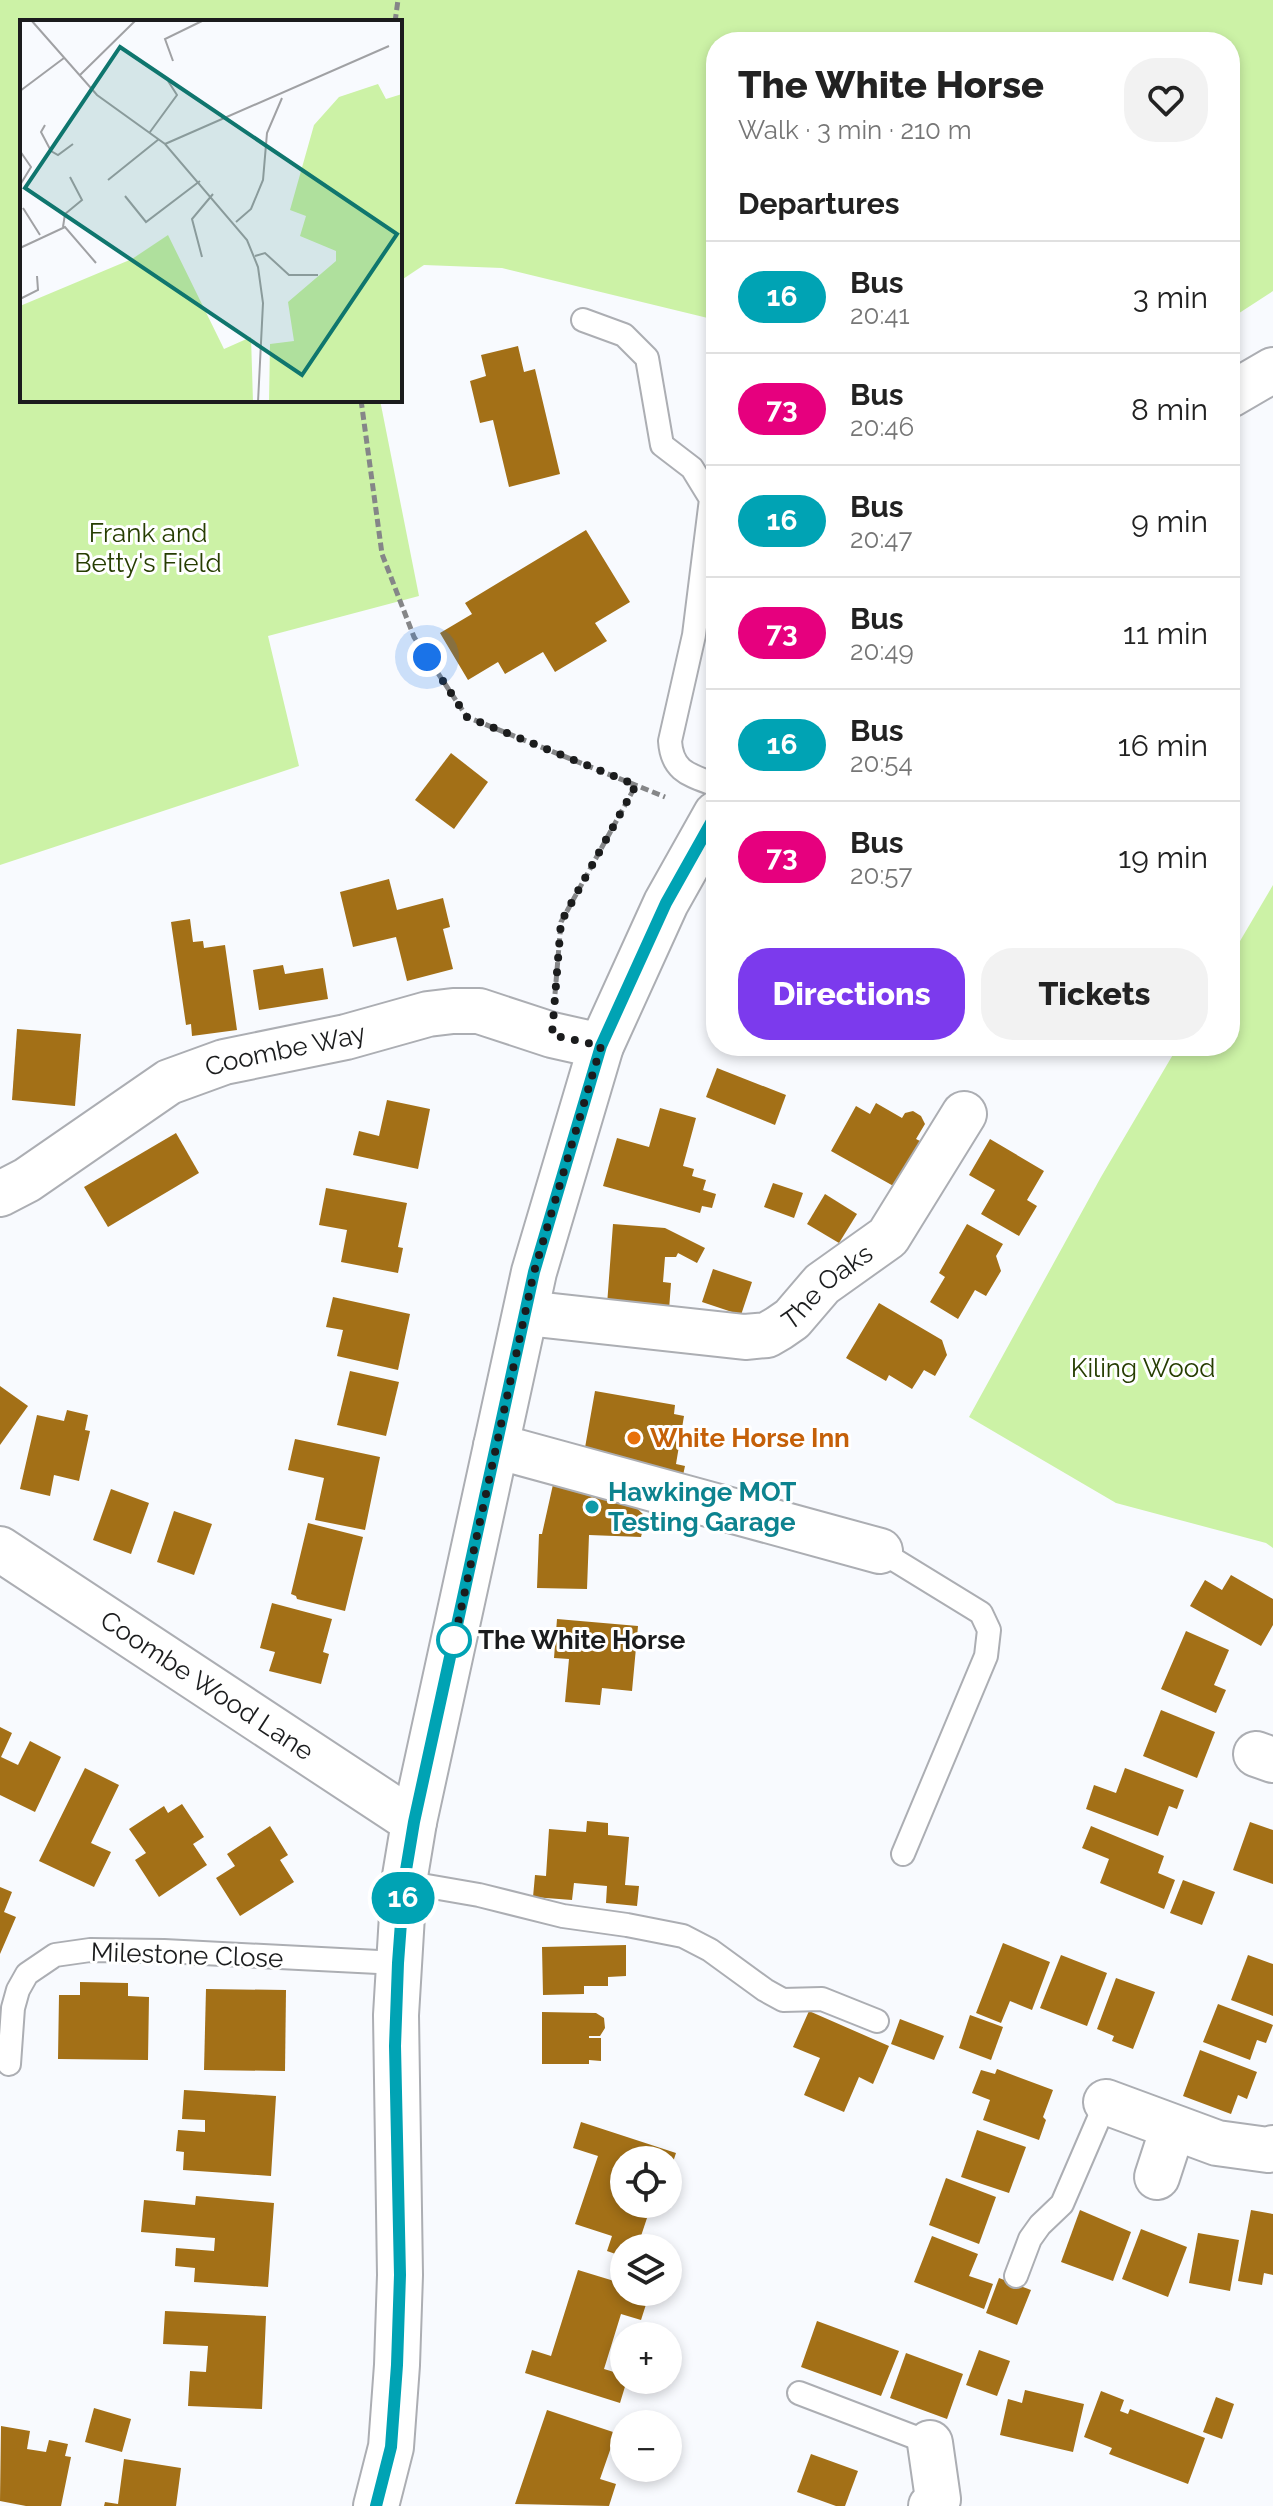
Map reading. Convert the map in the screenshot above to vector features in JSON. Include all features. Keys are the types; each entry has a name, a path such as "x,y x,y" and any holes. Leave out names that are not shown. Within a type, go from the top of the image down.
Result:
{"street":[{"path":"1240,389 1273,370"},
{"path":"376,2506 391,2447 397,2365 400,2275 395,2046 404,1882 414,1822 534,1272 601,1046 666,903 706,825"},
{"name":"Coombe Way","path":"0,1194 27,1180 169,1082 224,1062 346,1037 428,1014 453,1011 479,1011 552,1035 601,1046"},
{"name":"The Oaks","path":"526,1313 745,1337 767,1335 792,1319 822,1284 888,1237 964,1114"},
{"path":"496,1446 880,1551"},
{"name":"Coombe Wood Lane","path":"0,1549 414,1822"},
{"path":"1106,2102 1217,2143 1268,2150 1273,2148"},
{"path":"1157,2177 1173,2128"},
{"path":"930,2443 940,2504"}],"lane":[{"path":"583,320 624,335 647,358 662,445 692,468 706,491"},
{"path":"706,539 694,635 670,741 671,757 706,795"},
{"path":"880,1551 981,1613 989,1630 986,1656 903,1854"},
{"path":"404,1882 479,1895 563,1916 683,1936 710,1950 776,1997 791,2001 822,1999 877,2021"},
{"name":"Milestone Close","path":"9,2064 13,2008 18,1990 27,1974 55,1955 90,1950 164,1951 398,1963"},
{"path":"1016,2276 1030,2239 1062,2204 1106,2102"},
{"path":"799,2393 930,2443"}],"path":[{"path":"395,20 398,0"},
{"path":"361,402 382,554 414,637 467,717 636,785 706,802"},
{"path":"552,1035 561,922 636,785"}],"green space":[{"name":"Frank and Betty's Field","path":"0,0 1273,0 1273,291 1240,312 1240,32 706,32 706,318 502,268 424,265 402,280 402,20 20,20 20,402 380,402 419,596 268,636 299,766 0,865"},
{"name":"Kiling Wood","path":"1273,885 1273,1548 1266,1543 1116,1503 969,1417 1101,1177 1172,1056 1240,1056 1240,941"}],"building":[{"path":"518,346 524,372 535,369 560,474 509,487 493,420 480,423 470,381 486,376 481,355"},
{"path":"586,530 630,602 595,623 607,641 555,672 543,652 505,674 498,662 468,680 440,633 472,614 465,603"},
{"path":"451,753 488,782 454,829 415,800"},
{"path":"389,879 397,910 443,898 450,927 443,929 453,969 407,981 396,937 353,947 340,892"},
{"path":"190,919 193,942 203,941 204,948 225,945 237,1030 192,1036 191,1024 186,1025 171,922"},
{"path":"283,965 285,974 323,968 328,999 259,1010 253,970"},
{"path":"17,1029 81,1034 75,1106 12,1100"},
{"path":"717,1068 786,1095 775,1125 706,1097"},
{"path":"387,1100 430,1109 418,1169 353,1155 359,1131 379,1136"},
{"path":"876,1103 902,1118 905,1113 913,1111 921,1116 925,1124 916,1139 922,1142 897,1188 831,1151 856,1106 870,1114"},
{"path":"660,1108 696,1118 683,1166 694,1169 692,1176 706,1180 703,1190 716,1194 712,1208 702,1206 700,1213 603,1186 617,1138 649,1147"},
{"path":"176,1133 199,1173 108,1227 84,1187"},
{"path":"990,1139 1044,1171 1027,1200 1037,1206 1019,1236 981,1214 995,1190 969,1175"},
{"path":"773,1183 803,1193 794,1218 764,1207"},
{"path":"326,1188 407,1203 398,1247 403,1248 398,1273 341,1262 347,1230 319,1225"},
{"path":"825,1194 857,1214 839,1243 807,1224"},
{"path":"613,1224 665,1228 705,1248 697,1263 678,1253 676,1257 665,1257 663,1282 671,1283 669,1310 607,1305"},
{"path":"967,1224 1003,1244 996,1256 1001,1271 986,1296 975,1290 958,1319 930,1302 945,1277 939,1273"},
{"path":"713,1269 752,1282 741,1315 702,1302"},
{"path":"333,1297 410,1314 398,1370 337,1356 343,1330 326,1327"},
{"path":"879,1303 942,1340 947,1355 935,1376 924,1370 912,1389 889,1375 886,1381 846,1358"},
{"path":"350,1371 399,1382 386,1436 337,1425"},
{"path":"0,1386 28,1406 0,1445"},
{"name":"White Horse Inn","path":"595,1391 675,1405 674,1414 684,1416 676,1464 685,1466 682,1480 583,1459"},
{"path":"67,1410 88,1415 85,1430 90,1431 79,1481 54,1475 50,1496 20,1489 37,1415 64,1421"},
{"path":"295,1439 380,1457 365,1530 315,1520 324,1478 288,1470"},
{"name":"Hawkinge MOT Testing Garage","path":"554,1480 625,1497 646,1517 641,1537 589,1535 587,1589 537,1588 539,1534 542,1534"},
{"path":"111,1489 149,1503 131,1554 93,1540"},
{"path":"174,1511 212,1524 194,1575 157,1562"},
{"path":"308,1523 363,1537 345,1611 297,1599 291,1594"},
{"path":"1231,1575 1273,1599 1273,1625 1261,1646 1190,1606 1205,1580 1222,1590"},
{"path":"272,1603 332,1619 323,1652 329,1654 321,1684 269,1671 275,1652 260,1648"},
{"path":"557,1619 638,1626 632,1691 602,1688 600,1705 565,1702 569,1659 554,1658"},
{"path":"1186,1631 1229,1650 1214,1685 1226,1690 1216,1713 1161,1689"},
{"path":"1161,1710 1215,1732 1197,1778 1143,1756"},
{"path":"0,1727 12,1733 1,1757 18,1765 30,1741 61,1757 35,1812 0,1795"},
{"path":"85,1768 119,1785 91,1843 111,1852 94,1887 39,1861"},
{"path":"1125,1768 1184,1790 1177,1809 1169,1806 1158,1836 1086,1809 1094,1785 1116,1793"},
{"path":"182,1804 204,1837 193,1844 207,1865 159,1897 135,1860 146,1853 129,1829 164,1806 168,1813"},
{"path":"587,1821 608,1823 608,1835 629,1837 625,1885 639,1886 637,1906 606,1903 607,1886 574,1883 572,1900 533,1897 535,1875 546,1876 549,1829 586,1832"},
{"path":"1250,1822 1273,1830 1273,1884 1233,1870"},
{"path":"270,1826 288,1855 280,1860 294,1882 240,1916 216,1878 235,1866 227,1854"},
{"path":"1091,1826 1164,1856 1158,1873 1175,1880 1164,1909 1100,1883 1109,1859 1082,1848"},
{"path":"1183,1880 1215,1892 1202,1925 1170,1913"},
{"path":"0,1887 12,1892 4,1912 16,1917 0,1954"},
{"path":"1003,1943 1050,1962 1032,2010 1010,2001 1001,2023 976,2013"},
{"path":"626,1945 626,1976 608,1977 608,1986 584,1986 584,1994 543,1995 542,1947"},
{"path":"1061,1955 1107,1973 1087,2026 1040,2008"},
{"path":"1248,1955 1273,1964 1273,2016 1231,2000"},
{"path":"1116,1978 1155,1992 1133,2049 1112,2041 1114,2036 1097,2029"},
{"path":"80,1982 128,1983 128,1996 149,1997 148,2060 58,2059 59,1995 80,1995"},
{"path":"206,1989 286,1990 285,2071 204,2070"},
{"path":"1218,2004 1273,2025 1266,2043 1257,2040 1250,2060 1203,2042"},
{"path":"809,2011 889,2046 873,2084 859,2077 844,2112 804,2095 820,2058 793,2047"},
{"path":"542,2012 596,2013 604,2018 605,2028 600,2036 589,2036 601,2038 601,2061 542,2064"},
{"path":"970,2015 1003,2027 991,2060 959,2048"},
{"path":"900,2019 944,2036 934,2060 891,2044"},
{"path":"1200,2050 1257,2072 1247,2099 1238,2095 1231,2114 1183,2096"},
{"path":"997,2069 1053,2090 1039,2140 983,2120 990,2100 972,2093 981,2070 995,2074"},
{"path":"184,2090 276,2096 271,2176 183,2170 184,2152 176,2151 178,2130 205,2132 205,2120 182,2119"},
{"path":"581,2122 655,2146 610,2146 610,2218 647,2218 642,2234 610,2235 575,2224 598,2156 573,2148"},
{"path":"977,2130 1026,2147 1009,2193 961,2177"},
{"path":"946,2178 996,2197 979,2244 929,2225"},
{"path":"196,2196 274,2203 268,2287 194,2282 195,2268 175,2266 176,2248 214,2251 215,2238 141,2232 144,2200 195,2205"},
{"path":"1080,2210 1131,2232 1113,2281 1061,2262"},
{"path":"1251,2210 1273,2214 1273,2275 1264,2273 1262,2285 1238,2281"},
{"path":"1141,2229 1187,2247 1168,2297 1122,2279"},
{"path":"1198,2233 1239,2240 1230,2291 1189,2283"},
{"path":"932,2236 978,2254 969,2276 993,2284 984,2309 914,2282"},
{"path":"578,2270 610,2280 610,2306 646,2306 641,2320 621,2314 619,2322 610,2322 610,2350 604,2369 610,2371 610,2394 623,2394 620,2403 525,2373 532,2350 551,2356"},
{"path":"999,2278 1031,2290 1017,2325 986,2313"},
{"path":"165,2311 266,2316 262,2409 188,2406 190,2371 206,2372 208,2346 163,2344"},
{"path":"817,2321 899,2351 881,2396 801,2367"},
{"path":"979,2350 1010,2361 997,2396 966,2385"},
{"path":"906,2353 963,2374 947,2419 890,2398"},
{"path":"1025,2390 1084,2404 1073,2452 1000,2435 1008,2399 1022,2403"},
{"path":"1101,2391 1124,2400 1120,2411 1128,2414 1130,2409 1205,2438 1188,2484 1109,2454 1112,2448 1084,2437"},
{"path":"1216,2397 1234,2404 1222,2439 1203,2432"},
{"path":"94,2408 131,2419 122,2452 85,2442"},
{"path":"547,2410 610,2431 610,2450 600,2479 616,2484 609,2506 515,2504"},
{"path":"1,2426 30,2431 27,2449 46,2452 49,2440 68,2444 65,2456 71,2457 61,2506 26,2506 0,2501"},
{"path":"811,2454 858,2471 845,2506 836,2506 797,2492"},
{"path":"124,2459 181,2468 176,2506 104,2506 105,2502 118,2504"}],"bus line":[{"name":"16","path":"376,2506 391,2447 397,2365 400,2275 395,2046 404,1882 414,1822 534,1272 601,1046 666,903 706,832"}],"place":[{"name":"White Horse Inn","path":"634,1438"},
{"name":"Hawkinge MOT Testing Garage","path":"592,1507"},
{"name":"The White Horse","path":"454,1640"}],"route":[{"path":"427,657 467,717 636,785 561,922 552,1035 601,1046 534,1272 452,1651 454,1640"}]}
